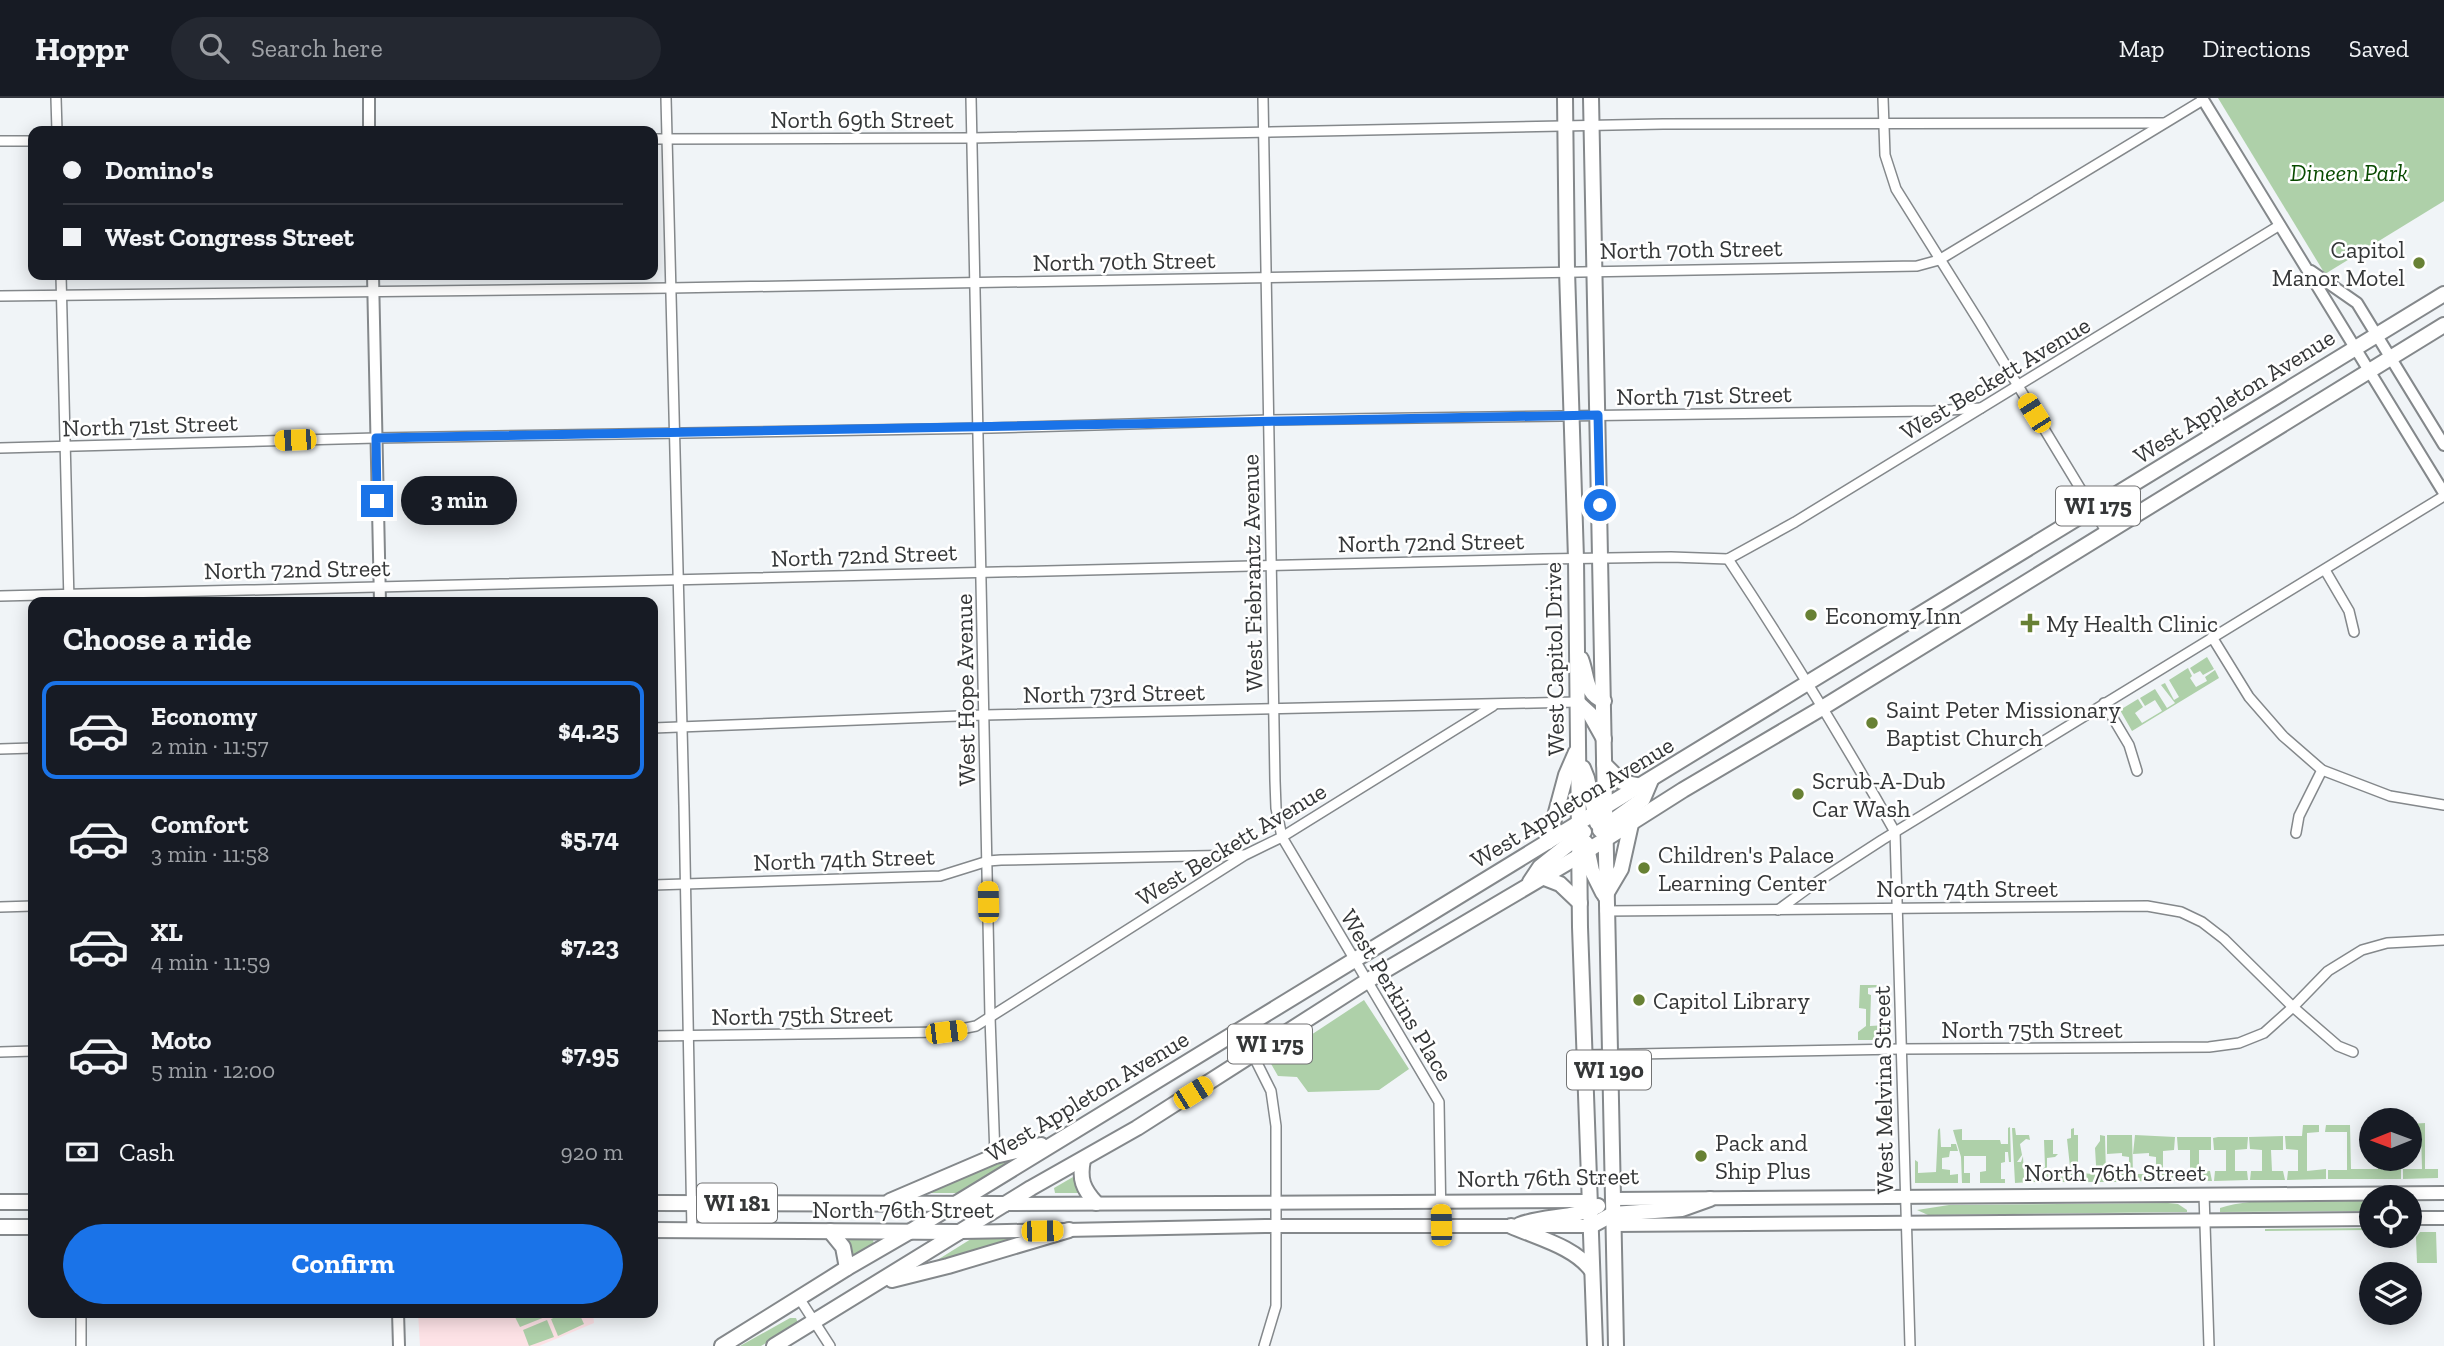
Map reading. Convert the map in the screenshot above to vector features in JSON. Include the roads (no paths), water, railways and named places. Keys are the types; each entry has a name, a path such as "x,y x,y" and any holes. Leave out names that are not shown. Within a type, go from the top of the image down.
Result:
{"main road":[{"name":"West Capitol Drive","path":"1565,98 1578,752 1583,840 1580,903 1595,1346"},
{"name":"West Capitol Drive","path":"1591,98 1605,740 1601,824 1616,1346"},
{"name":"West Appleton Avenue","path":"774,1346 1005,1204 1083,1160 1367,981 1528,886 1542,877 1647,783 2444,294"},
{"name":"West Appleton Avenue","path":"1601,824 1631,824 2444,325"},
{"path":"1576,648 1590,691 1595,698 1604,701"},
{"path":"1577,702 1590,714 1605,740"},
{"path":"1528,886 1540,867 1583,840 1601,824 1578,752"},
{"path":"1548,842 1566,775 1578,752"},
{"path":"1604,764 1622,782 1647,783"},
{"path":"1605,905 1621,869 1631,824"},
{"name":"West Appleton Avenue","path":"722,1346 1548,842 1583,840"},
{"path":"1583,840 1605,905"},
{"path":"1542,877 1560,884 1580,903"},
{"path":"1583,969 1593,973 1607,994"},
{"path":"887,1203 995,1156 1056,1141"},
{"path":"1083,1160 1081,1182 1096,1203"},
{"name":"North 76th Street","path":"1710,1199 2444,1193"},
{"path":"1613,1213 1682,1209 1710,1199"},
{"name":"North 76th Street","path":"658,1203 1440,1201 1590,1213 1905,1223 2359,1219"},
{"path":"0,1202 28,1202"},
{"path":"1514,1226 1536,1219 1590,1213"},
{"name":"North 76th Street","path":"1590,1213 1613,1213"},
{"path":"2422,1218 2444,1218"},
{"name":"North 76th Street","path":"658,1230 961,1232 1276,1226 1514,1226"},
{"path":"1514,1226 1570,1252 1585,1261 1592,1271"},
{"path":"0,1227 28,1227"},
{"path":"877,1283 948,1266 1069,1230"},
{"path":"830,1231 843,1247 847,1268"}],"street":[{"path":"56,98 57,126"},
{"path":"369,98 369,126"},
{"path":"666,98 692,1231"},
{"name":"West Hope Avenue","path":"971,98 995,1156"},
{"name":"West Fiebrantz Avenue","path":"1263,98 1273,708 1276,808 1282,837"},
{"path":"1883,98 1888,167 1896,189 2106,531"},
{"path":"1778,910 1895,832 2325,570 2444,494 2202,99"},
{"name":"North 70th Street","path":"0,296 670,288 1567,270 1917,266 1939,260 2202,99"},
{"name":"North 69th Street","path":"658,139 972,138 1592,125 2163,123"},
{"path":"0,142 28,141"},
{"name":"West Beckett Avenue","path":"1728,559 1795,522 2280,225"},
{"path":"2309,270 2357,303 2444,445"},
{"path":"61,280 69,597"},
{"path":"373,280 380,597"},
{"name":"North 71st Street","path":"0,448 376,438 978,428 1269,420 1933,411 1981,408"},
{"name":"North 72nd Street","path":"95,597 379,586 981,571 1601,558 1728,559"},
{"path":"1728,559 1771,623 1895,832"},
{"path":"2325,570 2349,611 2354,632"},
{"name":"North 72nd Street","path":"0,596 34,597"},
{"path":"2212,637 2249,697 2283,736 2322,770 2390,796 2444,805"},
{"name":"North 73rd Street","path":"658,728 984,715 1493,706 1577,702"},
{"path":"2104,703 2129,745 2137,771"},
{"name":"West Beckett Avenue","path":"990,1017 1245,855 1282,837 1493,706"},
{"path":"0,749 28,748"},
{"path":"2297,833 2299,816 2322,770"},
{"name":"West Melvina Street","path":"1895,832 1910,1346"},
{"name":"West Perkins Place","path":"1282,837 1439,1102 1441,1225"},
{"name":"North 74th Street","path":"658,885 940,876 988,861 1245,855"},
{"name":"North 74th Street","path":"1605,905 1778,910 2147,906 2181,912 2203,922 2224,939 2293,1007 2338,1046 2353,1052"},
{"path":"0,907 28,906"},
{"name":"North 75th Street","path":"1585,1055 2210,1047 2239,1043 2264,1033 2328,971 2362,950 2387,943 2444,940"},
{"name":"North 75th Street","path":"658,1036 946,1032 976,1026 990,1017"},
{"path":"1237,1031 1271,1091 1276,1126 1276,1311 1264,1346"},
{"path":"0,1052 28,1051"},
{"path":"2204,1194 2209,1346"},
{"path":"799,1298 830,1346"},
{"path":"80,1318 81,1346"},
{"path":"398,1318 399,1346"}],"place":[{"name":"Capitol Manor Motel","path":"2419,263"},
{"name":"Economy Inn","path":"1811,615"},
{"name":"My Health Clinic","path":"2030,623"},
{"name":"Saint Peter Missionary Baptist Church","path":"1872,723"},
{"name":"Scrub-A-Dub Car Wash","path":"1798,794"},
{"name":"Children's Palace Learning Center","path":"1644,868"},
{"name":"Capitol Library","path":"1639,1000"},
{"name":"Pack and Ship Plus","path":"1701,1156"}],"park label":[{"name":"Dineen Park","path":"2349,172"}]}
